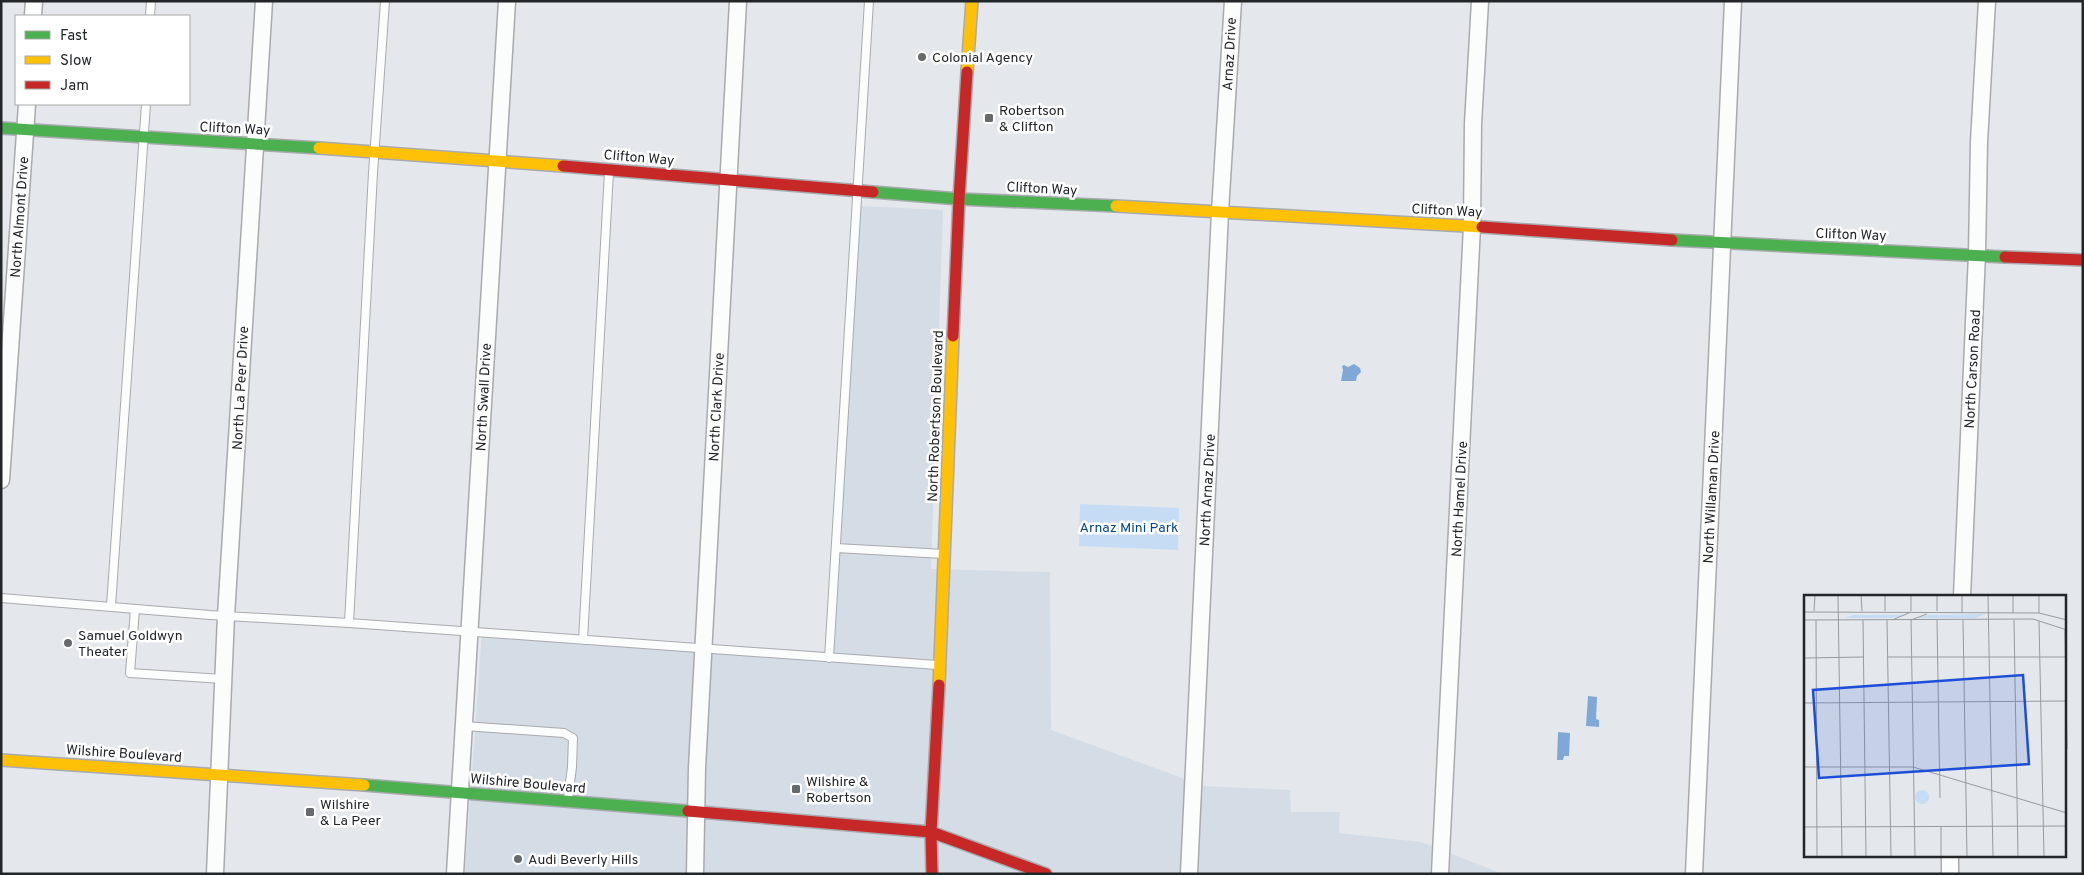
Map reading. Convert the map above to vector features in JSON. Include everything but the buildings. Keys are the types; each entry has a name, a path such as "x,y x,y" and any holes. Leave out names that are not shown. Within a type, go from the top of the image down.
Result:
{"street":[{"path":"32,15 34,1"},
{"name":"North La Peer Drive","path":"215,874 226,616 264,1"},
{"name":"North Swall Drive","path":"455,874 507,1"},
{"name":"North Clark Drive","path":"695,874 697,768 738,1"},
{"name":"North Robertson Boulevard","path":"932,874 931,832 940,665 959,199 972,1"},
{"name":"Arnaz Drive","path":"1226,107 1232,1"},
{"name":"North Hamel Drive","path":"1440,874 1472,226 1473,124 1480,1"},
{"name":"North Willaman Drive","path":"1694,874 1723,244 1726,121 1733,1"},
{"name":"North Carson Road","path":"1962,595 1986,1"},
{"name":"North Almont Drive","path":"1,480 27,105"},
{"name":"North Arnaz Drive","path":"1189,874 1226,107"},
{"name":"Clifton Way","path":"1,128 497,160 959,199 1472,226 1723,244 2083,260"},
{"name":"Wilshire Boulevard","path":"1,760 459,792 931,832 1046,874"},
{"path":"1950,858 1950,874"}],"lane":[{"path":"150,15 151,1"},
{"path":"349,623 385,1"},
{"path":"829,658 868,1"},
{"path":"111,606 146,105"},
{"path":"583,640 609,170"},
{"path":"836,548 944,554"},
{"path":"1,598 226,616 940,665"},
{"path":"135,609 130,673 223,679"},
{"path":"463,726 564,733 573,738 572,768 567,802"}],"shaded area":[{"path":"861,206 943,210 931,569 1050,572 1051,730 1204,786 1290,790 1291,812 1340,812 1339,833 1421,842 1503,874 465,874 482,631 833,652"}],"green space":[{"name":"Arnaz Mini Park","path":"1080,504 1179,508 1178,550 1079,546"}],"water":[{"path":"1354,364 1360,368 1361,372 1357,376 1356,381 1341,381 1342,366 1348,367"},
{"path":"1588,696 1597,697 1596,719 1599,720 1599,727 1586,726"},
{"path":"1558,732 1570,733 1569,756 1564,756 1563,760 1557,760"}],"traffic: fast":[{"path":"1,128 319,148"},
{"path":"873,192 959,199 1116,206"},
{"path":"1672,240 2005,257"},
{"path":"364,785 688,811"}],"traffic: slow":[{"path":"967,72 972,1"},
{"path":"319,148 563,166"},
{"path":"1116,206 1482,227"},
{"path":"939,685 953,336"},
{"path":"1,760 364,785"}],"traffic: jam":[{"path":"953,336 967,72"},
{"path":"563,166 873,192"},
{"path":"1482,227 1672,240"},
{"path":"2005,257 2083,260"},
{"path":"932,874 931,832 939,685"},
{"path":"688,811 931,832 1046,874"}],"place":[{"name":"Colonial Agency","path":"922,57"},
{"name":"Robertson & Clifton","path":"989,118"},
{"name":"Samuel Goldwyn Theater","path":"68,643"},
{"name":"Wilshire & Robertson","path":"796,789"},
{"name":"Wilshire & La Peer","path":"310,812"},
{"name":"Audi Beverly Hills","path":"518,859"}]}
